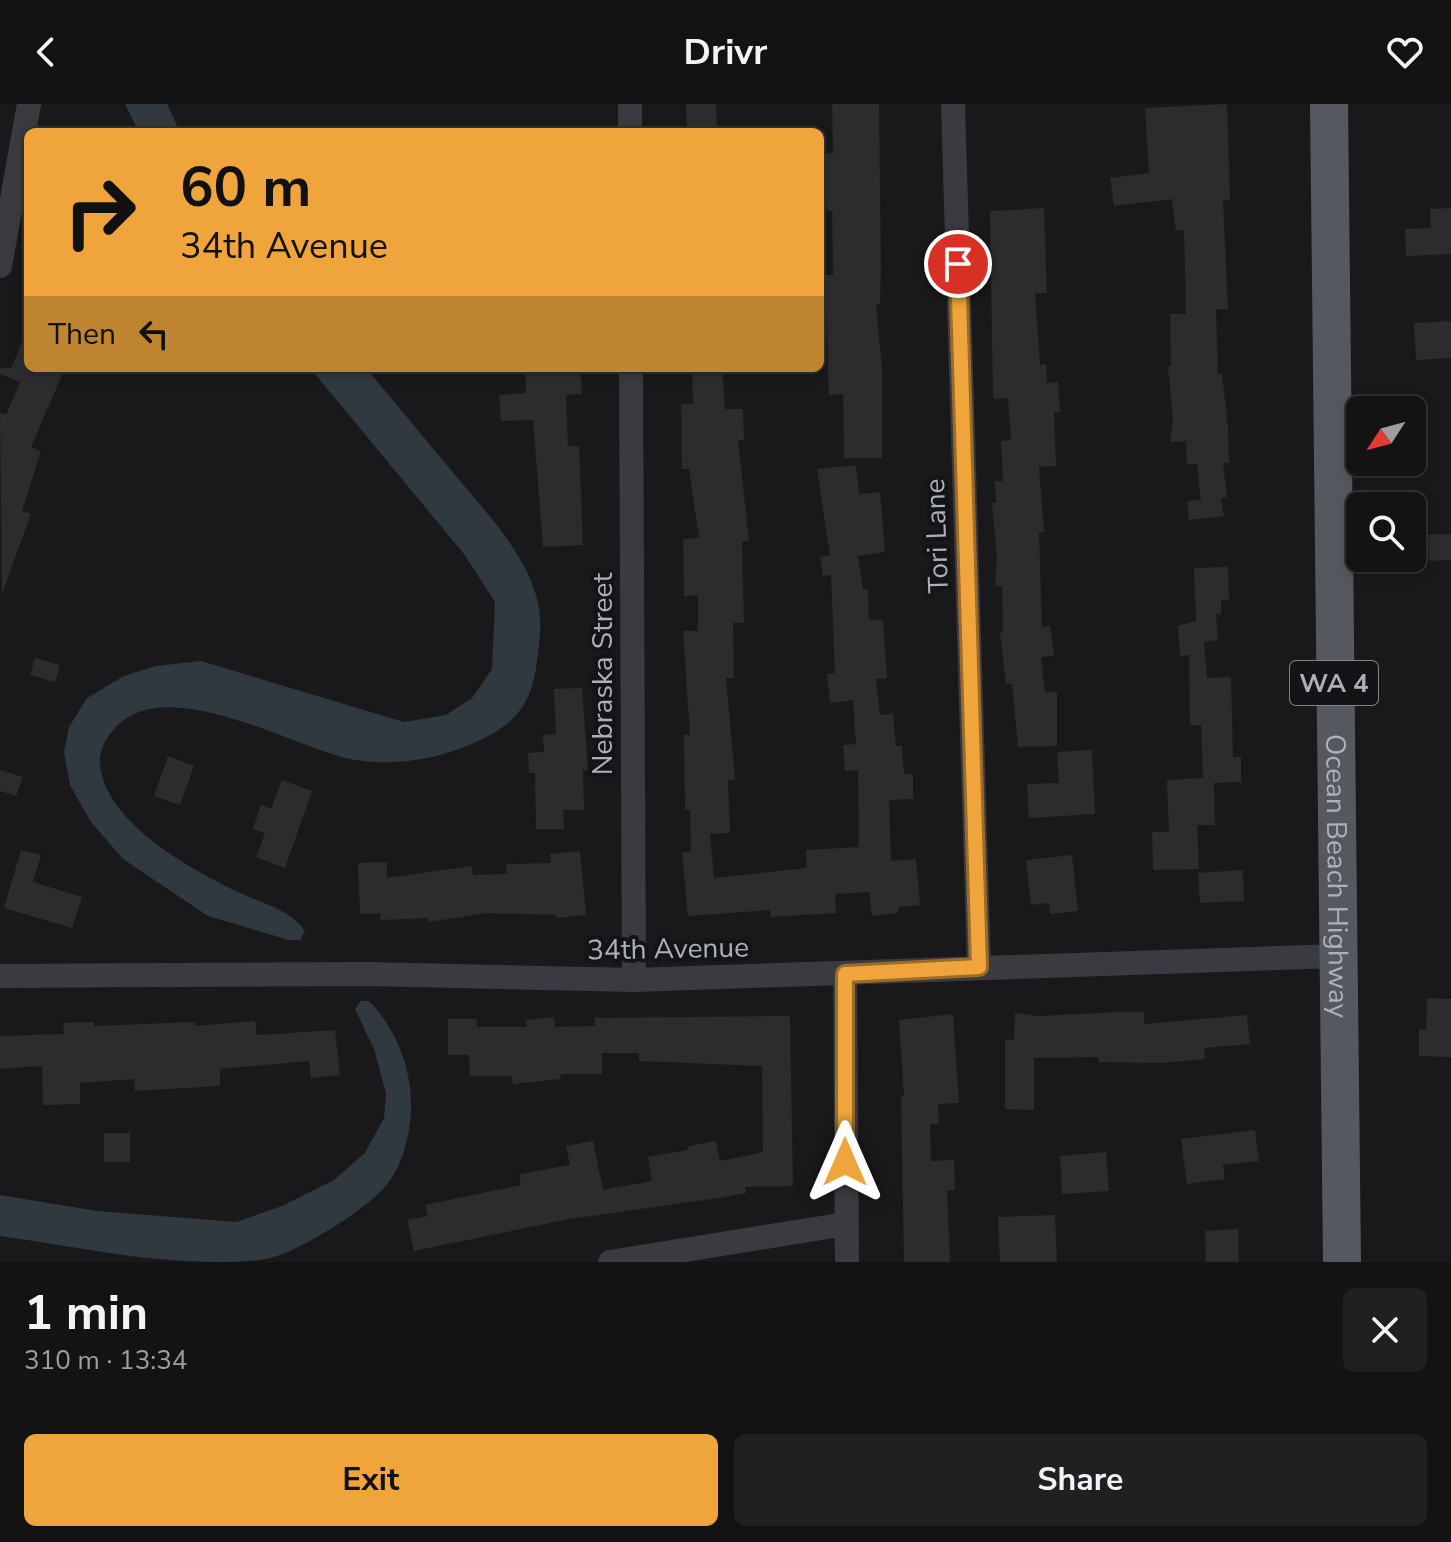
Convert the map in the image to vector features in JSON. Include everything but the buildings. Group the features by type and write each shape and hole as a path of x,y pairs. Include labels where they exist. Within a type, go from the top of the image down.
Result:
{"main road":[{"name":"Ocean Beach Highway","path":"1329,104 1336,956 1342,1262"}],"street":[{"path":"25,128 29,104"},
{"path":"630,104 630,128"},
{"name":"Tori Lane","path":"953,104 979,967"},
{"path":"0,266 24,132"},
{"name":"Nebraska Street","path":"631,372 634,980"},
{"name":"34th Avenue","path":"0,976 369,974 634,980 1336,956"},
{"path":"845,974 847,1262"},
{"path":"610,1262 846,1224"}],"shaded area":[{"path":"125,104 167,104 178,128 137,128"},
{"path":"313,372 369,372 512,546 530,578 540,612 537,661 529,695 511,720 492,734 440,755 402,762 346,758 229,717 196,710 165,707 138,712 112,731 102,749 100,765 106,786 117,806 134,825 153,842 197,871 291,917 305,931 300,940 289,940 208,916 123,859 91,822 70,785 64,752 69,727 87,698 124,676 156,666 201,661 404,722 446,715 472,698 492,669 495,602 464,554"},
{"path":"361,1001 369,1001 381,1015 399,1046 409,1081 411,1117 404,1150 394,1174 370,1202 346,1219 290,1251 244,1262 162,1259 0,1236 0,1195 97,1211 236,1222 282,1206 334,1180 365,1153 384,1118 386,1093 374,1049 355,1009"}],"route":[{"path":"845,1162 845,974 979,967 958,264"}]}
